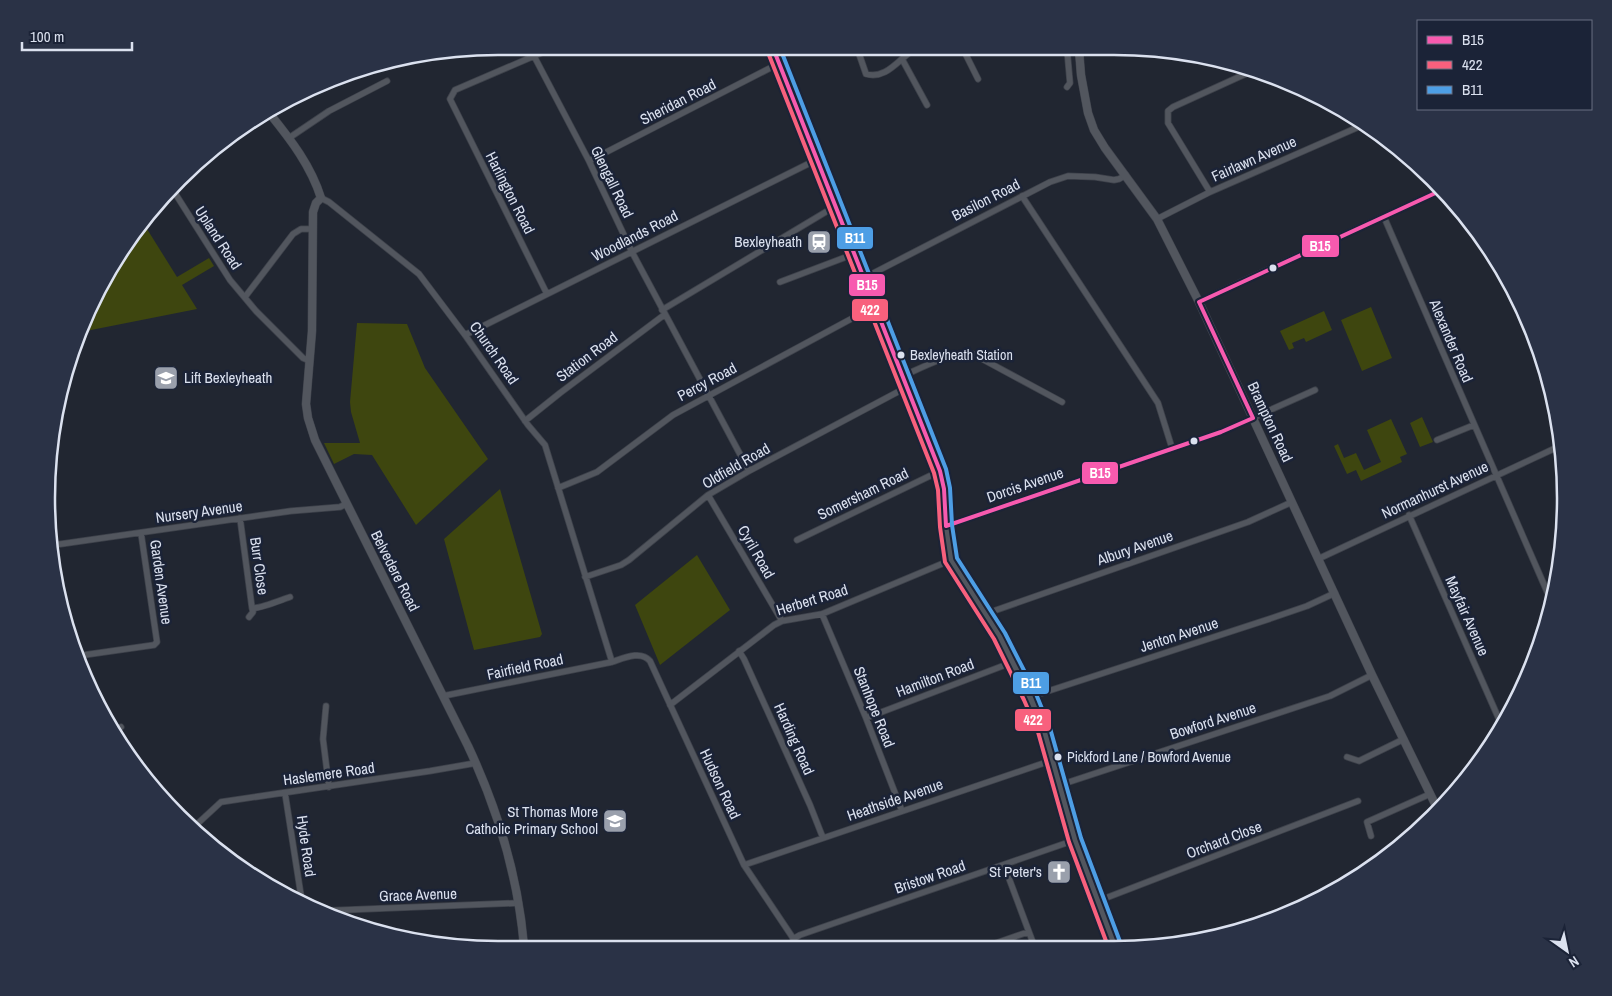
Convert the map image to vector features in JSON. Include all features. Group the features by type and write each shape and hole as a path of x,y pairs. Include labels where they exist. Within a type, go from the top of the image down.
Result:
{"street":[{"path":"775,55 940,470 944,489 946,526 951,560 999,636 1030,697 1044,730 1075,840 1113,941"},
{"path":"859,55 866,74 874,76 883,74 906,55"},
{"path":"966,55 978,79"},
{"path":"1067,87 1070,83 1068,55"},
{"name":"Brampton Road","path":"1079,55 1088,113 1098,136 1157,219 1199,302 1372,675 1435,803"},
{"name":"Harlington Road","path":"534,56 455,90 451,95 451,103 547,294"},
{"name":"Glengall Road","path":"534,56 589,162 632,252 749,472"},
{"path":"902,58 927,105"},
{"name":"Sheridan Road","path":"589,162 778,64"},
{"path":"1210,192 1168,123 1168,112 1174,107 1244,75"},
{"path":"289,138 329,111 387,80"},
{"path":"272,117 289,138 313,176 321,198"},
{"name":"Fairlawn Avenue","path":"1157,219 1210,192 1356,127"},
{"name":"Woodlands Road","path":"465,335 816,160"},
{"name":"Basilon Road","path":"864,278 1050,182 1068,176 1114,180 1126,175"},
{"path":"1199,302 1435,193"},
{"name":"Upland Road","path":"175,195 230,280 256,311 303,358 310,361"},
{"path":"1022,196 1158,403 1172,448"},
{"name":"Belvedere Road","path":"321,198 316,203 313,212 312,228 313,278 310,361 306,404 308,418 318,446 346,504 476,763 501,827 519,903 523,941"},
{"name":"Church Road","path":"321,198 329,202 419,274 545,445 612,662"},
{"name":"Station Road","path":"527,423 560,393 665,315 834,207"},
{"name":"Alexander Road","path":"1384,217 1547,591"},
{"name":"Upland Road","path":"245,297 292,234 301,229 312,228"},
{"path":"780,282 854,254"},
{"name":"Percy Road","path":"558,488 597,472 673,415 875,306"},
{"path":"903,376 960,353 973,354 1062,402"},
{"name":"Oldfield Road","path":"585,577 630,560 708,495 907,387"},
{"name":"Dorcis Avenue","path":"946,526 1221,432 1315,390"},
{"path":"1437,440 1474,425"},
{"name":"Normanhurst Avenue","path":"1318,558 1554,449"},
{"name":"Somersham Road","path":"797,540 940,470"},
{"name":"Cyril Road","path":"708,495 782,621"},
{"name":"Albury Avenue","path":"985,614 1248,522 1292,502"},
{"name":"Nursery Avenue","path":"58,544 240,518 340,508 346,504"},
{"name":"Mayfair Avenue","path":"1409,515 1498,718"},
{"name":"Burr Close","path":"240,518 252,608 258,609 271,602 290,597"},
{"name":"Garden Avenue","path":"84,655 154,645 157,642 141,533"},
{"name":"Herbert Road","path":"670,705 774,625 782,621 822,614 951,560"},
{"name":"Jenton Avenue","path":"1030,697 1272,618 1307,606 1335,593"},
{"path":"250,616 253,612 252,608"},
{"name":"Stanhope Road","path":"822,614 866,718 902,811"},
{"name":"Harding Road","path":"739,651 823,838"},
{"name":"Hudson Road","path":"612,662 638,655 646,656 650,661 744,865 793,939"},
{"name":"Fairfield Road","path":"443,696 612,662"},
{"name":"Hamilton Road","path":"866,718 1013,662"},
{"name":"Bowford Avenue","path":"1060,785 1330,696 1372,675"},
{"path":"326,706 324,739 329,787"},
{"path":"1347,757 1358,761 1404,739"},
{"name":"Heathside Avenue","path":"744,865 1053,760"},
{"name":"Haslemere Road","path":"197,823 221,802 329,787 476,763"},
{"name":"Hyde Road","path":"285,793 301,894"},
{"path":"1371,836 1367,822 1430,794"},
{"name":"Orchard Close","path":"1098,901 1358,802"},
{"name":"Bristow Road","path":"793,939 1075,840"},
{"path":"1004,865 1032,941"},
{"name":"Grace Avenue","path":"337,910 519,903"},
{"path":"1002,941 1028,932"}],"green space":[{"path":"147,228 177,277 209,258 214,266 182,285 197,309 88,331 114,276"},
{"path":"1371,307 1392,358 1362,371 1341,320"},
{"path":"1324,311 1332,330 1306,342 1304,338 1292,343 1294,348 1289,350 1280,331"},
{"path":"357,323 407,324 425,368 488,459 416,525 372,455 354,454 334,464 324,443 360,443 350,402"},
{"path":"1422,417 1433,442 1420,447 1410,423"},
{"path":"1391,419 1407,454 1400,457 1402,462 1361,481 1356,470 1347,474 1334,446 1338,444 1344,458 1356,453 1364,470 1381,462 1367,430"},
{"path":"500,489 542,634 540,637 474,650 444,539"},
{"path":"697,555 730,610 660,665 635,605"}],"transit line":[{"name":"422","path":"769,55 934,473 938,490 940,527 945,562 994,639 1038,732 1069,842 1106,941"},
{"name":"B15","path":"776,55 940,471 944,489 946,526"},
{"name":"B11","path":"783,55 946,469 950,488 952,525 957,558 1005,633 1036,694 1050,728 1081,838 1120,941"},
{"name":"B15","path":"1199,302 1435,193"},
{"name":"B15","path":"1199,302 1253,418"},
{"name":"B15","path":"946,526 1221,432 1253,418"}],"place":[{"name":"Bexleyheath","path":"819,242"},
{"name":"Bexleyheath Station","path":"901,355"},
{"name":"Lift Bexleyheath","path":"166,378"},
{"name":"Pickford Lane / Bowford Avenue","path":"1058,757"},
{"name":"St Thomas More Catholic Primary School","path":"615,821"},
{"name":"St Peter's","path":"1059,872"}]}
